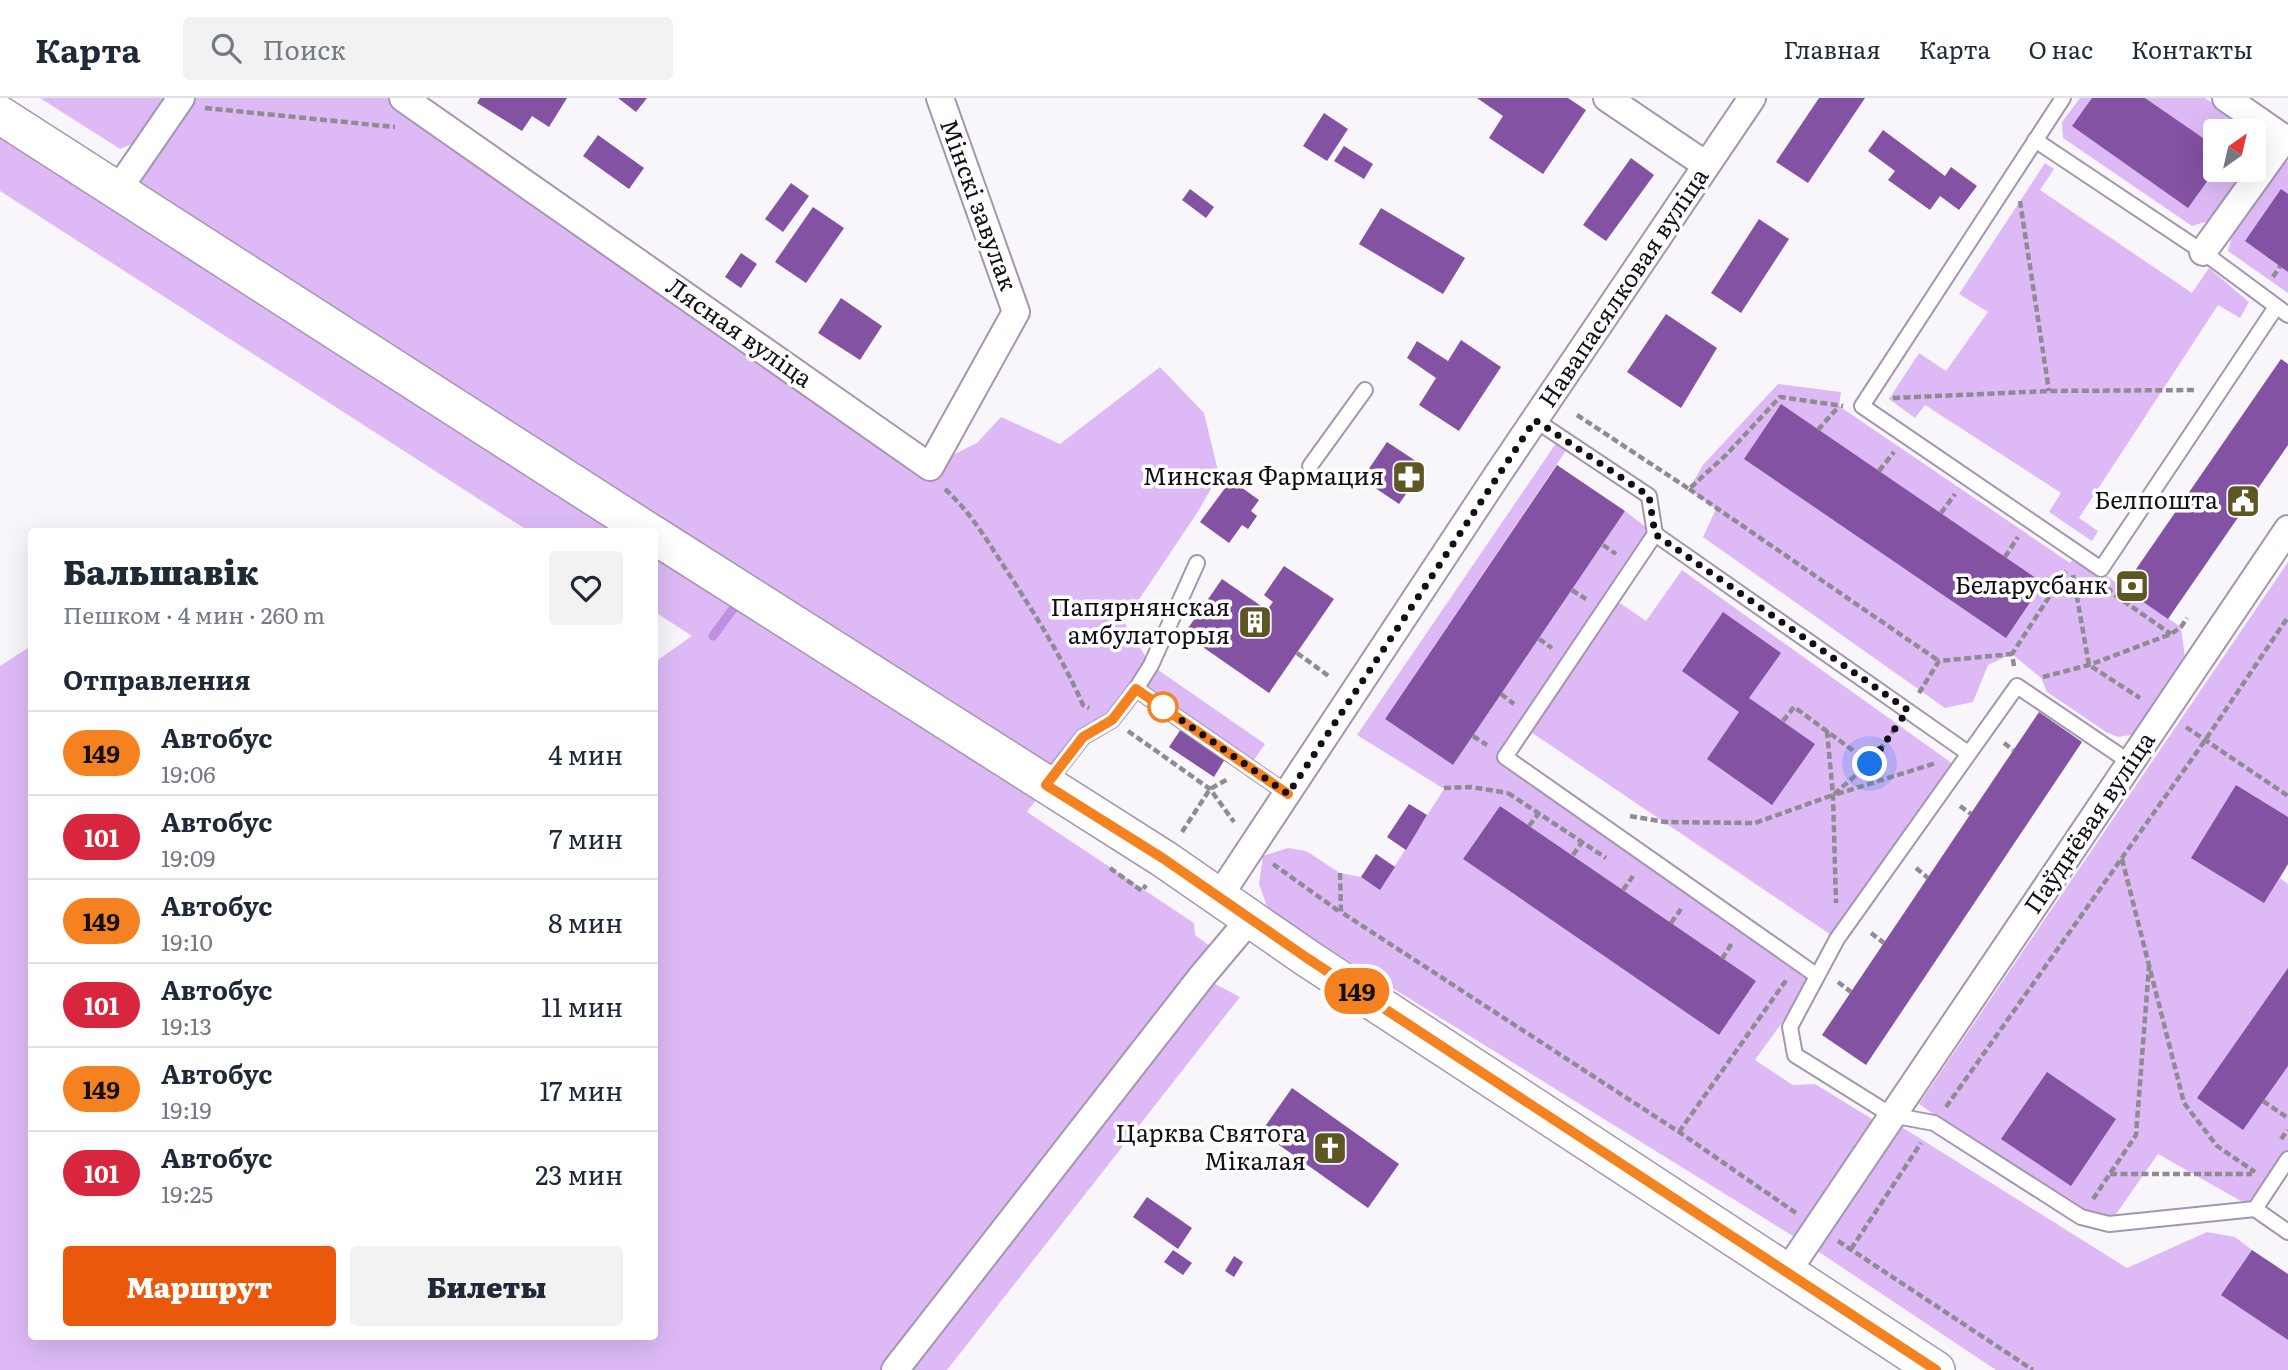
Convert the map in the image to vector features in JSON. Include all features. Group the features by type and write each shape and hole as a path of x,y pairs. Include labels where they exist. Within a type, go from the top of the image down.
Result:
{"main road":[{"path":"0,115 643,528"},
{"path":"658,538 1164,859 1218,898 1936,1370"}],"street":[{"name":"Лясная вуліца","path":"403,98 930,467"},
{"name":"Мінскі завулак","path":"930,467 1016,312 940,98"},
{"path":"1607,98 1706,165"},
{"name":"Навапасялковая вуліца","path":"1218,898 1752,98"},
{"path":"2203,252 2286,139 2226,98"},
{"path":"117,191 179,102"},
{"name":"Паўднёвая вуліца","path":"1787,1272 2288,529"},
{"path":"895,1370 1193,987 1250,919"}],"lane":[{"path":"2035,140 2203,252 2282,311 2101,569 1862,405 2008,180 2063,98"},
{"path":"1311,466 1365,390"},
{"path":"1535,420 1649,496 1655,534 1505,757 1816,975"},
{"path":"1655,534 1968,753"},
{"path":"1046,785 1083,737 1117,723 1151,664 1197,564"},
{"path":"2131,763 2017,686 1837,939 1790,1027 1795,1055 1891,1115 1934,1124 2081,1217 2109,1224 2255,1209 2288,1232"},
{"path":"1136,689 1288,794"},
{"path":"2255,1209 2288,1159"}],"path":[{"path":"179,102 402,128"},
{"path":"2008,180 2020,202 2049,391"},
{"path":"2271,281 2280,266"},
{"path":"1818,430 1839,406"},
{"path":"1879,471 1898,446"},
{"path":"930,467 933,478 965,508 1041,622 1064,662 1083,705 1117,723 1210,789 1253,849 1341,912 1679,1132 1816,1227 2033,1370"},
{"path":"1941,513 1959,488"},
{"path":"1689,489 1939,661 2012,654"},
{"path":"2005,557 2022,531"},
{"path":"1602,545 1622,558"},
{"path":"2164,714 2090,665 2071,564 2012,654 2017,686 2090,665 2171,634 2181,627 2187,618"},
{"path":"2116,579 2109,591 2171,634"},
{"path":"1572,590 1592,604"},
{"path":"1851,1249 1934,1124 2206,739 2287,619"},
{"path":"1539,639 1560,653"},
{"path":"1297,653 1354,693"},
{"path":"1833,795 1870,764 1939,661"},
{"path":"1501,694 1522,710"},
{"path":"1783,721 1794,707 1870,764"},
{"path":"1827,731 1833,795 1837,939"},
{"path":"2206,739 2288,796"},
{"path":"2004,743 2013,750"},
{"path":"1626,815 1665,822 1755,823 1833,795 1968,753"},
{"path":"1110,868 1142,891 1210,789 1227,780 1241,761"},
{"path":"1444,788 1471,787"},
{"path":"1960,806 1971,814"},
{"path":"1529,826 1539,813"},
{"path":"1573,855 1582,842"},
{"path":"2109,1174 2257,1174 2217,1146 2184,1104 2122,858"},
{"path":"1916,868 1928,878"},
{"path":"1340,873 1341,912"},
{"path":"1623,890 1633,876"},
{"path":"1671,923 1681,909"},
{"path":"1871,933 1884,943"},
{"path":"1722,959 1732,943"},
{"path":"2081,1217 2136,1135 2149,959"},
{"path":"1679,1132 1798,963"},
{"path":"1838,981 1852,992"},
{"path":"2263,1101 2288,1118"}],"shaded area":[{"path":"40,98 174,98 144,139 120,149"},
{"path":"181,98 403,98 930,466 977,443 1001,417 1060,444 1160,367 1204,413 1219,475 1197,513 1124,622 1151,665 1265,744 1249,767 1136,689 1112,720 1083,737 1027,812 1194,923 1195,935 1221,954 1202,977 1240,997 947,1370 0,1370 0,666 28,648 28,1340 658,1340 658,660 692,636 658,614 658,528 524,528 0,191 0,115 117,191"},
{"path":"2080,98 2205,98 2236,119 2203,119 2203,182 2239,182 2212,220 2192,226 2063,138 2062,122"},
{"path":"2288,161 2288,293 2228,251 2234,228 2277,166"},
{"path":"2045,163 2054,169 2040,190 2192,293 2209,268 2249,302 2240,318 2218,305 2079,518 2098,531 2092,541 2049,512 2061,493 1925,405 1915,418 1889,399 1919,353 1946,371 1988,312 1959,294"},
{"path":"1778,384 1841,392 1839,406 2070,563 2078,554 2181,627 2185,658 2145,722 2131,735 2118,737 2106,732 2047,692 2041,678 2012,654 1988,665 1973,702 1945,708 1703,537 1716,509 1689,489 1703,465"},
{"path":"1561,436 1571,443 1385,719 1453,765 1625,511 1655,534 1613,598 1646,621 1682,570 1953,764 1837,939 1525,728 1505,756 1816,975 1755,1060 1793,1085 1815,1084 1872,1119 1871,1128 1796,1238 1268,909 1259,884 1263,856 1288,848 1306,851 1340,873 1361,877 1380,889 1444,789 1357,735","holes":["1500,806 1756,981 1719,1035 1463,859"]},
{"path":"2288,562 2288,864 2280,878 2288,884 2288,1162 2255,1209 2158,1154 2109,1224 2081,1217 1919,1104"},
{"path":"1900,1126 2127,1268 2207,1232 2235,1237 2252,1250 2222,1295 2288,1340 2288,1370 1996,1370 1816,1250"}],"building":[{"path":"480,98 567,98 549,127 532,116 522,131 477,103"},
{"path":"618,98 647,98 636,112"},
{"path":"1477,98 1568,98 1586,110 1543,174 1489,138 1503,116"},
{"path":"1819,98 1865,98 1808,183 1776,162"},
{"path":"2092,98 2145,98 2203,138 2203,182 2207,182 2188,208 2072,126"},
{"path":"1324,113 1348,129 1327,161 1303,146"},
{"path":"1883,130 1945,176 1951,167 1977,186 1959,210 1940,196 1930,210 1888,180 1895,171 1868,151"},
{"path":"598,135 644,168 629,189 583,156"},
{"path":"1344,146 1373,164 1364,179 1334,161"},
{"path":"1631,158 1654,175 1606,241 1583,225"},
{"path":"791,183 809,196 783,232 765,219"},
{"path":"1190,189 1214,207 1206,218 1182,200"},
{"path":"2281,189 2288,194 2288,272 2245,241"},
{"path":"813,207 844,228 806,283 775,262"},
{"path":"1381,208 1465,258 1443,294 1359,244"},
{"path":"1759,219 1789,239 1741,313 1711,293"},
{"path":"741,253 757,264 741,288 725,277"},
{"path":"841,298 882,326 860,360 818,333"},
{"path":"1666,314 1717,348 1681,408 1627,372"},
{"path":"1461,340 1501,367 1459,431 1419,405 1436,378 1407,358 1417,341 1448,361"},
{"path":"2281,359 2288,364 2288,445 2168,619 2123,588"},
{"path":"1781,404 2043,583 2006,638 1744,459"},
{"path":"1387,442 1425,467 1399,504 1362,479"},
{"path":"1557,465 1625,511 1453,765 1385,719"},
{"path":"1231,480 1259,500 1251,511 1257,516 1248,529 1242,525 1229,543 1200,522"},
{"name":"Папярнянская амбулаторыя","path":"1284,566 1334,599 1269,693 1184,634 1222,579 1267,610 1273,602 1264,595"},
{"path":"1723,612 1781,653 1749,698 1815,744 1772,805 1707,759 1739,712 1682,671"},
{"path":"2039,712 2082,742 1866,1065 1822,1035"},
{"path":"1181,729 1225,759 1214,777 1169,747"},
{"path":"2236,785 2288,817 2288,864 2264,903 2191,858"},
{"path":"1409,804 1427,815 1406,850 1387,837"},
{"path":"1500,806 1756,981 1719,1035 1463,859"},
{"path":"1376,854 1395,867 1380,890 1361,877"},
{"path":"2288,968 2288,1066 2243,1130 2197,1098"},
{"path":"2047,1072 2116,1119 2071,1186 2001,1139"},
{"name":"Царква Святога Мікалая","path":"1292,1088 1399,1164 1368,1208 1261,1132"},
{"path":"1147,1197 1192,1228 1178,1249 1133,1217"},
{"path":"1173,1250 1192,1263 1183,1275 1164,1262"},
{"path":"2252,1250 2288,1274 2288,1340 2221,1295"},
{"path":"1234,1256 1243,1262 1234,1277 1225,1271"}],"waterway":[{"path":"713,636 741,598"}],"bus line":[{"name":"149","path":"1288,794 1136,689 1112,720 1083,737 1046,785 1164,859 1307,958 1936,1370"}],"place":[{"name":"Минская Фармация","path":"1409,477"},
{"name":"Белпошта","path":"2243,501"},
{"name":"Беларусбанк","path":"2132,586"},
{"name":"Папярнянская амбулаторыя","path":"1255,622"},
{"name":"Царква Святога Мікалая","path":"1330,1148"}],"route":[{"path":"1163,707 1157,703 1288,794 1535,420 1649,496 1655,534 1908,710 1870,764"}]}
